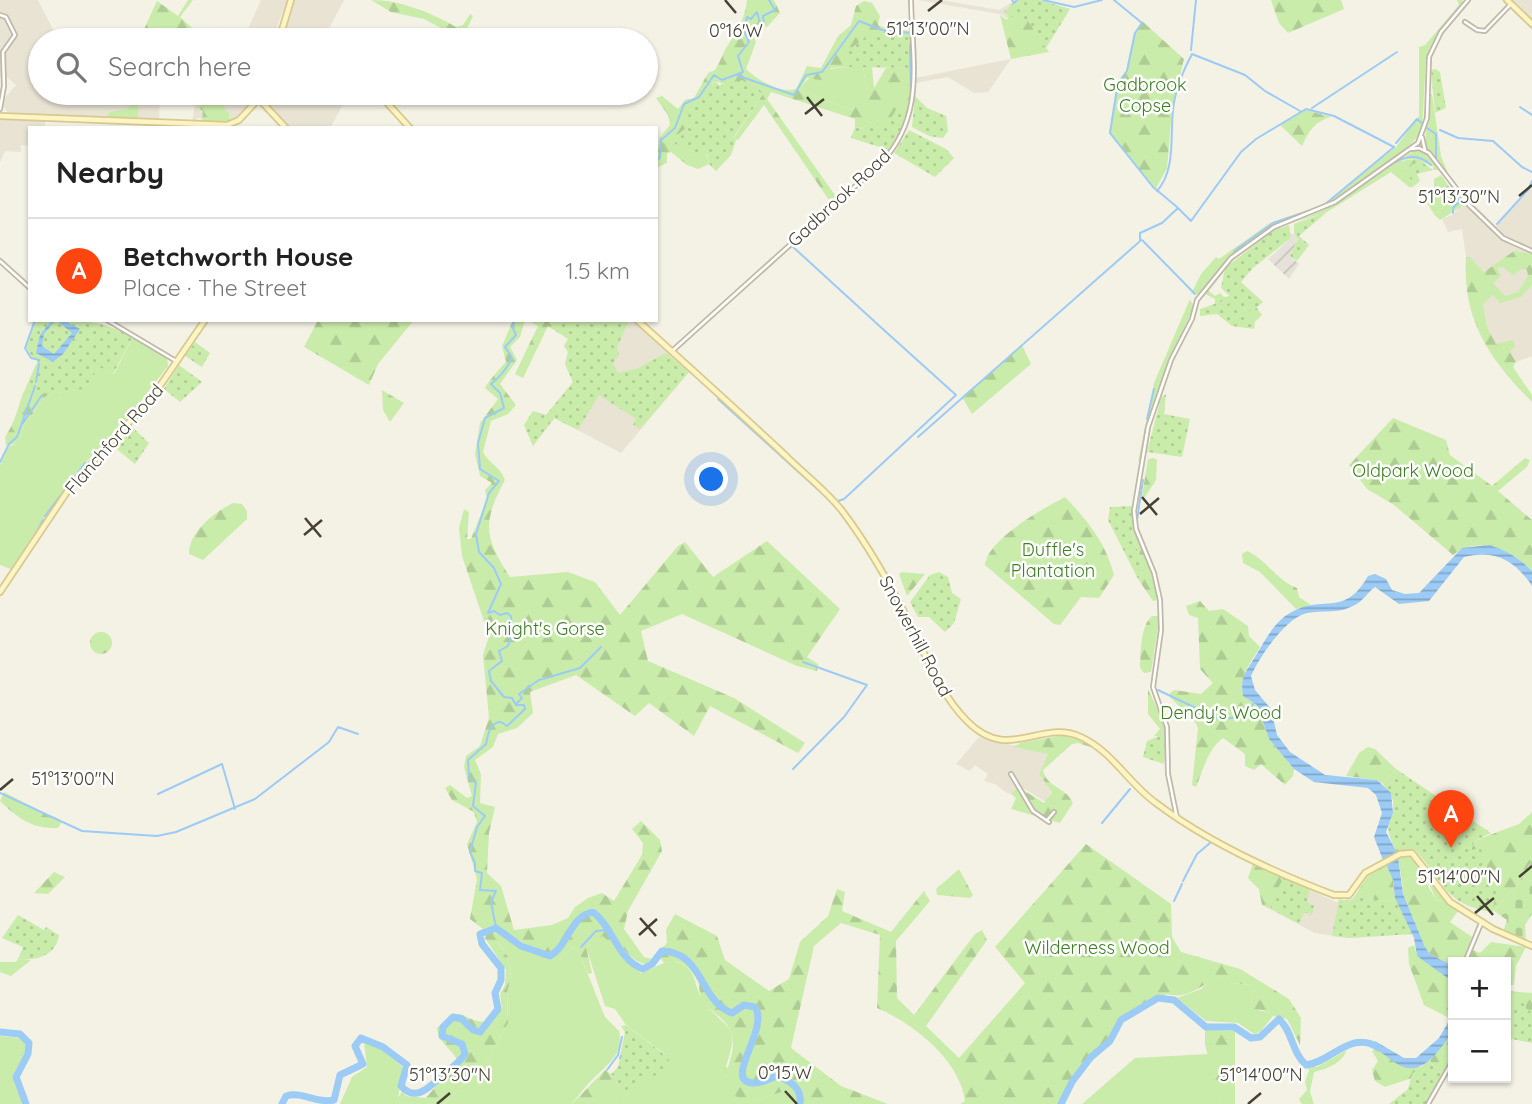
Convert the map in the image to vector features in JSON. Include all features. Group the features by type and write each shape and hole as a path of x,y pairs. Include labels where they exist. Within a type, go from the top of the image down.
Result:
{"street":[{"path":"283,28 291,0"},
{"name":"Gadbrook Road","path":"671,352 881,163 895,146 907,127 913,106 911,0"},
{"path":"1468,0 1441,32 1429,57 1427,118 1422,137 1425,149 1478,215 1503,238 1532,251"},
{"path":"1465,22 1476,30 1485,31 1509,2 1532,24"},
{"path":"0,15 6,17 15,35 2,52 0,109"},
{"path":"0,116 227,125 239,120 253,105"},
{"path":"265,105 284,126"},
{"path":"389,105 408,126"},
{"path":"1178,818 1172,803 1167,727 1153,687 1161,630 1160,600 1154,573 1136,529 1134,511 1149,427 1171,360 1192,319 1197,300 1231,258 1274,228 1335,202 1410,149 1422,137"},
{"path":"1410,149 1425,149"},
{"path":"0,261 28,286"},
{"path":"110,322 177,362"},
{"name":"Flanchford Road","path":"0,592 71,486 153,396 204,322"},
{"name":"Snowerhill Road","path":"639,322 843,511 901,606 937,680 966,721 986,736 1004,741 1061,733 1081,737 1109,756 1141,791 1178,818 1230,849 1334,895 1349,895 1365,873 1400,854 1416,855 1444,896 1482,921"},
{"path":"1011,774 1033,811 1049,821 1054,812"},
{"path":"1164,809 1172,803"},
{"path":"1467,957 1482,921 1507,937 1532,946"},
{"path":"1428,1104 1448,1069"}],"shaded area":[{"path":"0,0 38,0 52,28 28,28 28,105 160,105 159,121 8,113 3,106 4,99 16,85 8,78 0,77"},
{"path":"261,0 288,0 277,28 249,28"},
{"path":"293,0 344,0 329,28 285,28"},
{"path":"918,0 940,0 999,10 1016,0 1040,0 1070,9 1046,48 1036,35 1000,14"},
{"path":"1502,0 1532,0 1532,30"},
{"path":"1011,59 988,92 974,93 948,77 915,83 915,78"},
{"path":"195,105 250,105 243,113 229,121 219,123 198,118 192,122"},
{"path":"342,105 331,126 287,126 268,106"},
{"path":"0,119 45,120 45,126 28,126 28,146 21,145 21,152 5,151 0,162"},
{"path":"1532,183 1532,356 1516,362 1510,352 1496,345 1487,327 1483,304 1484,272 1470,257 1466,257 1462,229 1448,232 1442,219 1452,215 1468,199 1496,226 1528,192"},
{"path":"1290,233 1299,236 1290,256 1299,264 1289,279 1268,259 1291,238"},
{"path":"550,322 634,322 689,372 621,453 555,418 533,446 524,425 533,411 546,415 573,382 565,364 568,352 564,346 568,339 548,326"},
{"path":"979,737 1048,754 1039,774 1052,789 1046,802 1021,787 1011,794 1007,793 995,784 984,781 988,774 975,765 970,771 956,764"},
{"path":"1253,864 1336,902 1366,895 1391,901 1395,898 1412,934 1349,938 1315,933 1262,905 1259,889 1248,878"}],"green space":[{"path":"188,0 193,0 180,17 192,28 145,28 157,1 178,16"},
{"path":"371,0 415,8 456,27 463,25 470,14 473,16 467,28 441,28 424,19 391,12"},
{"path":"747,0 774,0 780,13 767,27 755,24 750,29 756,42 746,69 783,90 796,89 807,66 821,68 838,36 851,25 856,6 864,1 872,3 880,16 878,25 885,28 883,38 863,42 847,67 831,68 827,81 807,78 799,90 852,110 855,107 851,100 867,91 863,67 872,67 874,88 886,68 910,68 910,112 887,126 866,122 863,129 855,127 855,119 771,92 767,99 837,198 831,203 764,105 738,140 733,139 763,94 713,81 712,90 693,122 689,149 697,157 706,153 709,164 698,169 687,165 671,152 667,153 667,163 658,167 659,138 670,125 668,115 658,97 662,96 678,109 685,100 694,98 708,73 717,67 744,14"},
{"path":"1016,0 1040,0 1070,9 1046,48 1027,20 1009,16 1004,12"},
{"path":"1036,0 1042,2 1032,26 1049,52 1011,59 1000,15 1007,20 1009,15"},
{"path":"1271,0 1341,0 1344,9 1288,33 1279,23"},
{"path":"1457,0 1462,0 1463,4 1438,34 1426,58 1422,132 1405,150 1334,200 1320,207 1274,225 1252,239 1224,264 1199,294 1191,294 1201,274 1216,257 1219,259 1270,223 1323,205 1396,147 1419,116 1419,47 1425,45 1459,5"},
{"name":"Gadbrook Copse","path":"1142,21 1184,59 1172,110 1167,168 1155,190 1109,133 1117,83 1126,71 1134,33"},
{"path":"885,28 910,31 910,68 847,67 847,51 868,33 882,38"},
{"path":"863,67 867,91 852,110 799,90 812,77 827,70"},
{"path":"1431,70 1440,72 1446,108 1435,113"},
{"path":"714,80 719,85 742,80 763,94 733,138 736,140 731,155 716,171 709,164 707,154 697,157 689,149 675,144 675,137 693,122 688,116 691,106 707,96"},
{"path":"1428,94 1432,94 1441,156 1450,178 1467,201 1425,146"},
{"path":"915,96 927,108 946,116 948,131 943,138 929,136 912,127"},
{"path":"130,105 138,105 138,120 107,119 109,112 128,109"},
{"path":"199,105 223,105 226,112 229,111 229,121 206,123 202,120 203,111"},
{"path":"897,108 910,112 889,150 851,138 855,127 863,129 866,122 887,125"},
{"path":"1306,110 1331,117 1313,128 1302,146 1280,125"},
{"path":"909,130 946,149 954,158 935,177 894,153"},
{"path":"1415,150 1427,154 1438,170 1433,170 1433,166 1423,158 1401,160 1391,172 1327,212 1296,222 1326,209"},
{"path":"1423,158 1433,166 1422,162 1403,167 1415,185 1413,187 1409,187 1391,172 1400,161"},
{"path":"1422,162 1433,170 1417,174 1420,181 1415,185 1402,167"},
{"path":"1441,175 1450,188 1442,193 1447,204 1434,214 1422,195 1434,189 1434,179"},
{"path":"1450,188 1464,205 1440,220 1434,214 1447,204 1441,193"},
{"path":"1327,212 1299,236 1309,245 1297,261 1290,256 1298,239 1294,233 1294,224"},
{"path":"1289,225 1291,238 1253,268 1241,282 1263,302 1254,310 1246,311 1221,288 1225,268 1274,230"},
{"path":"1514,251 1532,254 1532,285 1521,297 1500,303 1493,295 1483,304 1487,327 1496,344 1513,340 1515,346 1510,352 1516,362 1513,367 1532,395 1532,402 1503,370 1474,319 1466,280 1466,257 1470,257 1484,272","holes":["1503,267 1513,275 1522,269 1527,270 1528,276 1518,292 1505,296 1493,283 1501,276 1497,268"]},
{"path":"1207,289 1215,296 1220,293 1224,297 1230,296 1246,311 1257,308 1262,315 1255,322 1226,306 1215,304 1215,299 1205,294"},
{"path":"1190,299 1194,307 1168,362 1146,431 1142,457 1138,462 1154,383"},
{"path":"1223,301 1227,304 1231,302 1240,315 1255,322 1254,329 1232,326 1217,314 1200,316 1200,309"},
{"path":"34,322 97,323 133,337 113,374 99,367 85,389 48,394 26,387 38,360 32,357 26,347"},
{"path":"317,322 412,322 378,364 369,385 304,347"},
{"name":"Knight's Gorse","path":"512,322 524,322 520,337 510,347 517,360 500,384 516,405 508,414 491,421 483,452 505,480 492,508 489,530 495,551 510,577 568,572 595,582 620,615 678,546 685,542 713,577 767,541 840,609 807,657 818,664 817,671 797,666 682,614 641,631 648,661 734,698 805,743 798,753 710,706 694,736 649,703 635,716 576,675 530,692 533,713 517,728 498,734 493,747 475,760 481,774 480,803 495,807 489,833 487,873 501,886 514,930 552,925 568,918 575,907 588,898 602,893 614,901 642,855 643,843 632,829 641,821 660,840 662,851 628,911 624,929 644,957 652,959 646,964 631,957 594,908 579,915 560,945 546,955 492,926 483,929 470,919 477,879 467,844 477,822 474,812 452,800 445,788 450,785 467,798 472,796 464,767 466,756 480,746 489,718 483,655 489,636 462,556 459,528 464,509 469,512 467,539 471,539 487,499 485,490 492,483 480,476 475,454 480,423 498,399 485,388 506,362 502,346"},
{"path":"531,322 557,322 569,339 548,326 523,378 515,374 538,326"},
{"path":"550,322 628,322 617,348 619,355 613,363 618,373 638,368 666,353 689,372 640,429 633,425 636,419 599,395 578,430 554,418 533,446 524,425 533,411 546,415 573,382 565,364 568,352 564,346 568,339 548,326"},
{"path":"133,337 167,358 168,366 130,415 71,478 11,569 0,565 0,465 9,446 17,444 25,424 48,394 85,389 99,367 114,374"},
{"path":"195,342 210,353 202,367 185,356"},
{"path":"1022,345 1031,364 972,414 962,397"},
{"path":"35,358 99,367 85,389 48,394 25,424 17,444 6,445 5,437 37,365 38,360"},
{"path":"179,365 202,382 180,402 164,389"},
{"path":"382,390 404,403 390,422 383,410"},
{"path":"1166,394 1164,414 1190,419 1182,457 1147,452 1161,398"},
{"name":"Oldpark Wood","path":"1393,418 1446,440 1450,455 1492,486 1525,458 1530,460 1527,467 1498,491 1532,520 1532,571 1515,557 1495,548 1474,546 1453,555 1394,505 1367,489 1349,465"},
{"path":"132,427 149,443 135,464 113,446"},
{"path":"1148,459 1157,460 1156,480 1145,497 1142,496"},
{"name":"Duffle's Plantation","path":"1065,497 1095,533 1114,575 1099,598 1081,597 1060,625 1054,624 985,565 988,555 1006,535 1030,517"},
{"path":"233,503 242,504 247,511 247,519 203,560 189,554 193,538 204,523"},
{"path":"1132,506 1135,531 1131,532 1144,570 1138,579 1108,520 1110,507"},
{"path":"1131,531 1135,531 1150,569 1158,600 1153,601 1138,579 1144,570"},
{"path":"1247,551 1297,588 1299,597 1311,605 1296,609 1260,572 1243,563 1242,554"},
{"path":"939,572 948,577 952,593 961,599 954,623 945,632 929,617 918,617 910,602 930,575"},
{"path":"899,574 925,574 907,596"},
{"name":"Dendy's Wood","path":"1200,601 1209,611 1223,609 1248,626 1249,636 1260,647 1244,676 1243,696 1257,705 1269,739 1294,769 1293,776 1285,785 1261,764 1254,770 1245,766 1245,754 1223,738 1210,754 1196,787 1192,785 1198,728 1168,695 1174,690 1201,694 1213,683 1200,669 1198,618 1189,615 1186,606"},
{"path":"1152,616 1159,616 1159,621 1151,672 1144,673 1140,668 1142,640 1145,626"},
{"path":"101,632 109,635 112,643 109,651 101,654 93,651 90,643 93,635"},
{"path":"1148,689 1162,718 1166,737 1154,736 1160,729 1148,714"},
{"path":"1069,734 1097,749 1078,743 1072,744 1043,770 1048,780 1066,793 1073,803 1060,823 1011,809 1016,798 1011,794 1018,787 1044,803 1052,792 1039,774 1048,754 1014,747 1020,743"},
{"path":"1161,735 1166,737 1164,764 1143,757 1147,741"},
{"path":"1368,747 1375,749 1396,769 1383,784 1377,780 1346,776 1359,753"},
{"path":"1396,769 1491,833 1474,841 1471,850 1480,848 1488,862 1483,874 1498,877 1493,912 1477,909 1455,898 1416,851 1412,849 1397,853 1388,829 1393,800 1383,784"},
{"path":"4,792 62,822 58,828 49,828 26,822 0,801"},
{"path":"1532,812 1532,860 1519,883 1494,911 1483,874 1485,867 1477,851 1471,851 1474,841 1519,824"},
{"name":"Wilderness Wood","path":"1086,844 1171,904 1172,937 1181,952 1240,969 1289,999 1301,1018 1300,1045 1287,1019 1273,1016 1268,1011 1254,1009 1251,1002 1255,990 1251,985 1234,983 1225,976 1183,995 1167,994 1121,1020 1110,1041 1091,1057 1072,1082 1061,1104 960,1104 965,1101 961,1086 954,1071 933,1045 905,1023 877,1008 880,935 841,923 814,946 791,1048 841,1086 888,1104 795,1104 787,1090 752,1102 732,1095 728,1086 727,1072 733,1045 727,1025 705,1004 698,982 689,968 675,961 664,963 657,953 667,943 666,930 675,914 717,936 725,960 769,991 789,979 800,942 828,916 837,889 845,892 842,911 891,932 924,891 930,901 896,941 897,998 914,1015 975,934 982,930 987,940 926,1026 959,1058 1025,983 995,947"},
{"path":"1408,855 1424,871 1444,900 1437,901 1430,886 1416,875 1402,882 1398,857"},
{"path":"1532,860 1532,914 1525,925 1526,943 1503,932 1507,920 1494,911 1519,883"},
{"path":"1253,864 1284,878 1272,899 1271,909 1262,905 1259,889 1248,878"},
{"path":"1386,864 1393,880 1395,898 1391,901 1375,900 1366,895 1352,900 1367,877"},
{"path":"959,869 973,895 970,898 937,895 936,889"},
{"path":"54,872 65,877 48,894 34,893"},
{"path":"1421,875 1437,901 1444,900 1458,911 1450,922 1472,937 1465,957 1448,957 1448,963 1430,954 1403,894 1402,882"},
{"path":"1284,878 1310,889 1307,902 1314,906 1312,915 1304,912 1299,924 1271,909 1272,899"},
{"path":"1366,895 1375,900 1391,901 1395,898 1412,934 1349,938 1332,936 1339,899 1349,901"},
{"path":"591,914 596,916 624,957 603,936 586,947 592,973 588,974 578,950 572,947 556,964 540,963 498,942 508,957 511,978 507,993 508,1023 487,1061 444,1104 401,1104 398,1099 402,1091 406,1096 426,1098 446,1074 459,1065 440,1038 437,1028 453,1015 461,1014 485,1022 495,1009 502,1010 500,994 505,985 506,970 485,938 487,932 496,931 510,941 547,958 561,950 578,923"},
{"path":"18,915 59,935 54,948 38,958 18,959 23,947 2,938"},
{"path":"603,935 641,973 671,960 687,967 703,1000 731,1033 732,1041 726,1066 752,1102 787,1090 795,1104 617,1104 615,1095 649,1078 665,1054 626,1025 615,1009 605,1006 586,947"},
{"path":"498,941 556,964 572,947 578,950 605,1017 619,1031 619,1046 614,1058 572,1104 444,1104 487,1061 508,1023 507,993 511,978 508,957"},
{"path":"1491,942 1526,947 1516,966 1514,985 1511,985 1511,957 1469,957 1471,949 1480,953"},
{"path":"1414,945 1417,956 1448,977 1448,1017 1424,1005 1409,964 1408,948"},
{"path":"18,959 31,960 11,976 0,972 0,962 16,962"},
{"path":"1225,976 1234,983 1251,985 1255,990 1251,1002 1260,1011 1268,1011 1273,1016 1260,1032 1254,1034 1238,1023 1206,1021 1177,998 1201,989 1211,979"},
{"path":"1511,991 1532,993 1532,1012 1526,1009 1524,1002 1511,1002"},
{"path":"1511,1002 1525,1002 1526,1009 1532,1012 1532,1043 1511,1039"},
{"path":"626,1025 669,1058 666,1070 620,1093 615,1077 611,1074 618,1067 625,1032 621,1026"},
{"path":"1205,1030 1235,1031 1235,1104 1221,1104 1205,1045"},
{"path":"0,1036 23,1038 26,1044 14,1078 24,1104 0,1104"},
{"path":"1448,1038 1448,1066 1444,1074 1431,1063 1431,1059"},
{"path":"364,1042 379,1047 403,1067 398,1099 401,1104 340,1104 352,1077 367,1067"},
{"path":"1376,1048 1403,1067 1420,1066 1419,1071 1412,1074 1412,1078 1385,1087 1375,1081 1372,1070 1378,1061 1372,1051"},
{"path":"1347,1050 1334,1065 1314,1072 1310,1092 1314,1104 1302,1104 1299,1099 1307,1090 1305,1082 1309,1070 1304,1066 1317,1067"},
{"path":"1209,1054 1221,1104 1082,1104 1135,1058"},
{"path":"1431,1059 1431,1063 1444,1074 1427,1104 1389,1104 1408,1089 1412,1074"},
{"path":"605,1070 615,1077 620,1093 616,1095 617,1104 572,1104"}],"water":[{"path":"50,322 54,322 44,334 42,346 54,354 72,333 58,322 67,322 80,329 63,354 53,362 36,353 40,335"},
{"path":"1489,545 1512,555 1532,571 1532,586 1518,569 1503,559 1485,554 1464,557 1429,601 1399,604 1375,587 1349,608 1299,616 1274,640 1251,676 1255,690 1271,709 1277,735 1290,752 1325,775 1377,780 1391,793 1393,813 1386,832 1397,853 1383,860 1374,837 1382,813 1376,795 1368,788 1314,782 1294,769 1269,739 1257,705 1243,696 1244,675 1272,629 1290,613 1308,606 1344,600 1360,588 1368,576 1375,574 1386,579 1392,590 1405,594 1419,593 1462,548"},
{"path":"1398,857 1403,894 1425,947 1430,954 1448,963 1448,978 1417,956 1414,938 1395,898 1393,880 1386,864"},
{"path":"1448,1023 1448,1038 1431,1059 1417,1067 1401,1066 1373,1048 1375,1041 1404,1058 1416,1058 1439,1038"}],"waterway":[{"path":"658,159 661,140 675,128 684,104 699,97 714,75 722,80 743,72 738,56 749,42 744,30 747,17 751,19 757,12 760,23 764,24 763,16 775,10 769,0"},
{"path":"1012,0 1014,3 1017,0"},
{"path":"1043,0 1074,7 1102,0"},
{"path":"1114,0 1142,23 1135,33 1127,71 1118,83 1110,133 1153,187 1177,207"},
{"path":"1191,50 1196,0"},
{"path":"736,75 794,95 806,75 822,72 859,21 882,30 911,33 911,38"},
{"path":"910,45 911,94"},
{"path":"1312,108 1397,52"},
{"path":"1192,54 1245,75 1265,91 1300,111"},
{"path":"1157,191 1170,163 1176,95 1192,54"},
{"path":"1520,107 1532,115"},
{"path":"1140,241 1140,233 1162,223 1178,208 1191,221 1241,152 1256,139 1306,109 1334,116 1394,147 1323,206"},
{"path":"1396,143 1417,119 1423,124"},
{"path":"1427,128 1436,134 1436,159"},
{"path":"1440,130 1458,138 1493,141 1522,167 1532,172"},
{"path":"1373,177 1408,157 1416,157 1431,165"},
{"path":"1497,224 1528,190 1532,181"},
{"path":"1448,187 1460,201 1453,208"},
{"path":"1234,251 1273,223 1314,209"},
{"path":"1142,240 1195,294"},
{"path":"918,437 1139,242"},
{"path":"792,246 874,321"},
{"path":"34,322 25,348 31,358 39,360"},
{"path":"496,928 491,902 496,891 480,890 482,873 475,871 470,852 477,827 485,816 473,806 476,783 469,778 468,760 486,744 494,724 501,722 507,726 525,709 524,705 516,705 512,698 504,697 491,681 489,671 502,661 499,651 508,646 511,637 507,633 512,629 511,616 507,613 500,615 494,611 488,613 501,584 494,568 479,552 476,534 489,493 499,481 480,469 478,443 485,418 504,408 500,393 491,384 512,358 505,347 516,335 512,326 515,322"},
{"path":"838,501 844,499 956,395 875,322"},
{"path":"36,382 39,364"},
{"path":"0,462 9,444 17,437 35,386"},
{"path":"1147,419 1154,389"},
{"path":"23,423 42,395"},
{"path":"718,399 834,504"},
{"path":"45,516 85,463"},
{"path":"1137,520 1143,480"},
{"path":"33,539 43,520"},
{"path":"12,569 22,556"},
{"path":"517,703 522,698 519,694 539,680 580,668 601,647"},
{"path":"793,769 844,717 867,685 803,662"},
{"path":"1158,690 1221,720 1245,715 1254,703"},
{"path":"0,793 82,831 157,836 176,832 255,799 329,742 338,727 358,734"},
{"path":"158,794 222,764 235,809"},
{"path":"1102,823 1130,789"},
{"path":"1183,881 1197,854 1210,843"},
{"path":"1174,901 1182,884"},
{"path":"282,1104 286,1096 292,1095 334,1100 340,1075 363,1064 355,1046 361,1038 383,1047 407,1065 401,1086 407,1091 418,1093 429,1087 465,1054 462,1044 442,1036 443,1027 453,1017 462,1019 473,1030 480,1032 498,1009 495,993 501,980 501,968 482,944 480,934 496,928 521,946 550,956 562,945 579,919 593,912 606,926 621,951 634,964 643,969 652,964 662,951 676,953 694,968 721,1007 732,1013 744,1005 755,1007 758,1016 757,1028 744,1064 742,1073 745,1080 757,1083 779,1076 798,1090 800,1104"},
{"path":"581,947 596,931 606,930"},
{"path":"1061,1104 1072,1082 1091,1057 1110,1041 1121,1020 1158,998 1174,1000 1206,1027 1234,1027 1251,1038 1260,1037 1279,1019 1284,1024 1297,1054 1306,1065 1350,1044 1369,1043 1379,1048"},
{"path":"0,1032 20,1034 29,1043 28,1054 16,1077 26,1104"},
{"path":"607,1070 618,1055 622,1037"}],"place":[{"name":"Betchworth House","path":"1451,848"}]}
